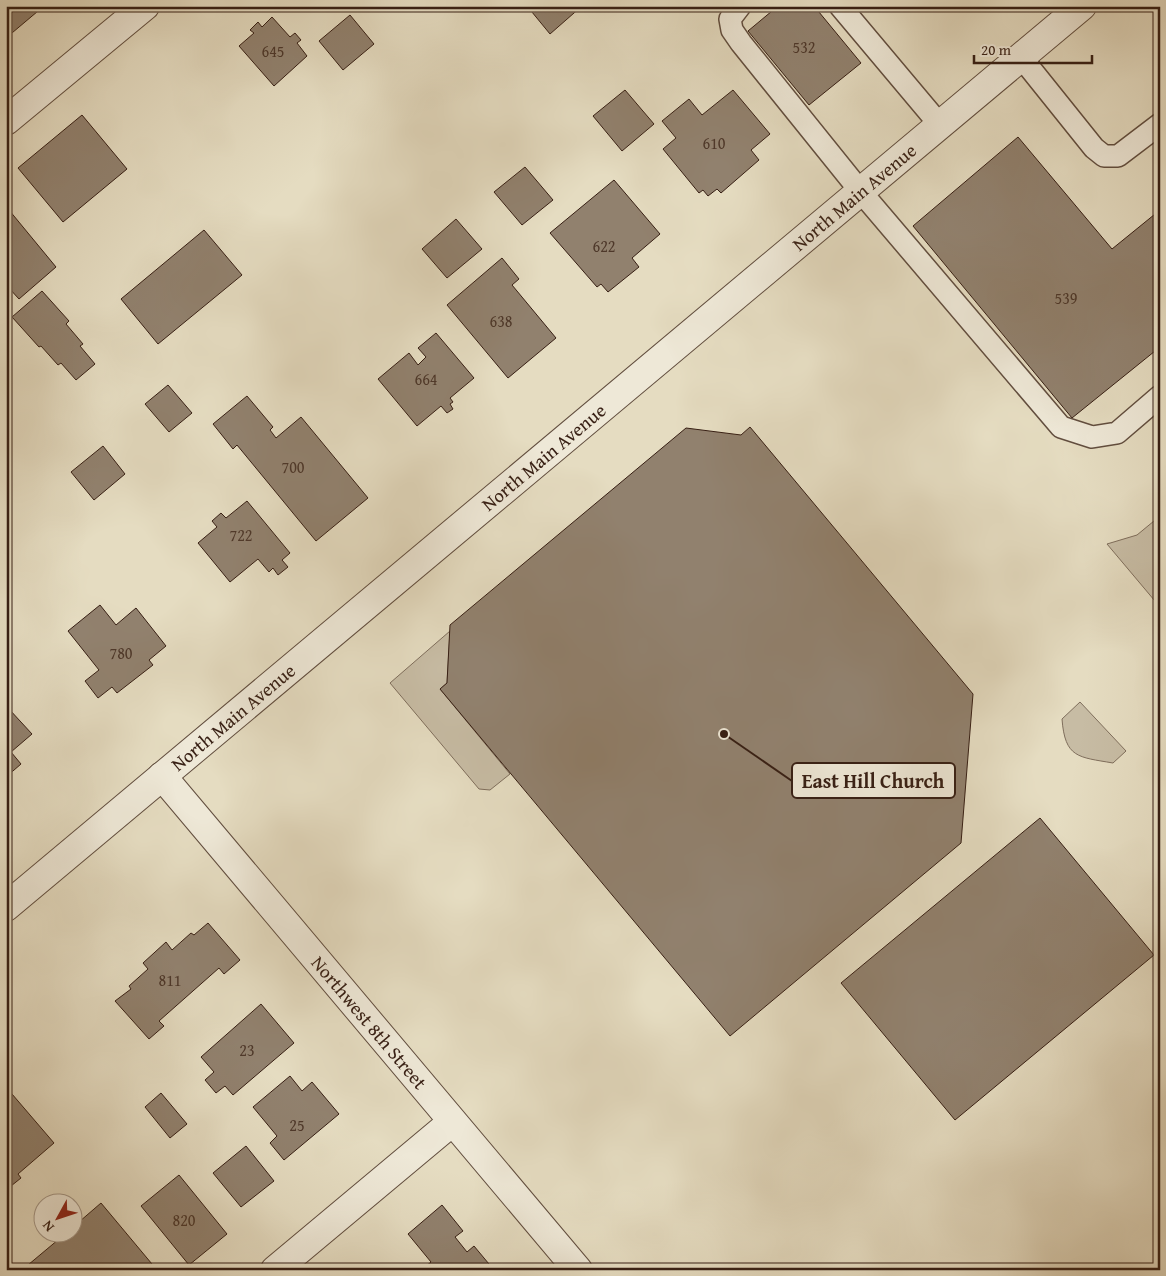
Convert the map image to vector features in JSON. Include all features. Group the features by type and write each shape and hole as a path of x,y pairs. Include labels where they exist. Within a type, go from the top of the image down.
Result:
{"street":[{"path":"6,121 145,6"},
{"name":"North Main Avenue","path":"6,907 1082,6"},
{"name":"Northwest 8th Street","path":"162,776 578,1270"},
{"path":"275,1270 452,1122"}],"lane":[{"path":"740,6 730,18 732,30 741,43 861,192 1061,427 1092,437 1117,434 1160,396"},
{"path":"840,6 940,125"},
{"path":"1021,57 1094,148 1104,156 1118,156 1160,124"}],"shaded area":[{"path":"1160,516 1160,607 1107,544 1137,535"},
{"path":"450,631 447,683 440,689 510,774 490,790 479,789 390,683"},
{"path":"1080,702 1126,751 1113,763 1082,757 1070,748 1066,741 1062,719"}],"building":[{"path":"6,6 44,6 6,38"},
{"path":"527,6 582,6 550,34"},
{"path":"778,6 814,6 861,63 809,105 748,31"},
{"path":"350,15 374,44 343,70 319,41"},
{"path":"272,17 290,37 295,33 301,40 297,43 307,56 274,86 239,46 254,33 250,30 258,22 262,27"},
{"path":"625,90 654,124 622,151 593,116"},
{"path":"733,90 770,134 751,150 759,160 721,193 717,189 708,196 703,190 699,193 663,149 676,138 662,121 689,99 702,115"},
{"path":"82,115 127,169 63,222 18,168"},
{"path":"1018,137 1112,249 1160,210 1160,347 1072,418 913,226"},
{"path":"525,167 553,200 522,225 494,192"},
{"path":"614,180 660,234 632,258 639,267 608,292 601,284 597,287 550,233"},
{"path":"9,210 56,267 19,299 8,287 6,288 6,213"},
{"path":"456,219 482,249 447,278 422,249"},
{"path":"204,230 242,275 158,344 121,299"},
{"path":"502,258 519,279 512,285 556,338 508,378 447,305"},
{"path":"42,291 69,321 66,324 83,344 80,346 95,364 76,380 61,363 58,365 41,346 39,347 12,317"},
{"path":"436,333 474,378 450,398 453,402 450,404 453,409 447,413 441,406 417,426 378,379 409,353 418,365 426,357 418,348"},
{"path":"168,385 192,413 169,432 145,404"},
{"path":"247,396 273,427 270,430 276,438 301,417 368,498 316,541 237,445 233,449 213,424"},
{"path":"750,427 973,694 961,843 730,1036 440,689 447,683 450,625 686,428 741,435"},
{"path":"103,446 125,474 94,500 71,472"},
{"path":"247,501 290,553 282,560 288,567 278,575 273,568 269,572 258,559 230,582 198,543 217,527 212,521 221,513 226,518"},
{"path":"100,605 116,625 136,608 166,646 149,660 153,665 117,693 112,687 98,698 85,681 99,670 68,631"},
{"path":"9,709 32,734 11,752 21,764 6,777 6,711"},
{"path":"1040,818 1154,955 955,1120 841,983"},
{"path":"208,923 240,960 224,974 219,968 159,1021 164,1026 149,1039 115,1001 131,989 129,986 148,969 143,963 166,942 172,950 191,933 194,935"},
{"path":"261,1004 294,1043 233,1095 225,1086 216,1093 205,1080 214,1072 201,1057"},
{"path":"290,1076 302,1091 312,1082 339,1114 284,1160 270,1143 277,1136 253,1107"},
{"path":"6,1087 54,1143 18,1174 21,1178 6,1190"},
{"path":"161,1093 187,1124 170,1138 145,1107"},
{"path":"246,1146 274,1181 241,1207 213,1173"},
{"path":"179,1175 227,1234 189,1265 141,1206"},
{"path":"101,1203 157,1270 22,1270 53,1244 82,1244 82,1219"},
{"path":"442,1205 463,1231 455,1237 467,1252 474,1246 494,1270 428,1270 425,1267 431,1262 408,1234"}],"place":[{"name":"East Hill Church","path":"724,734"}]}
